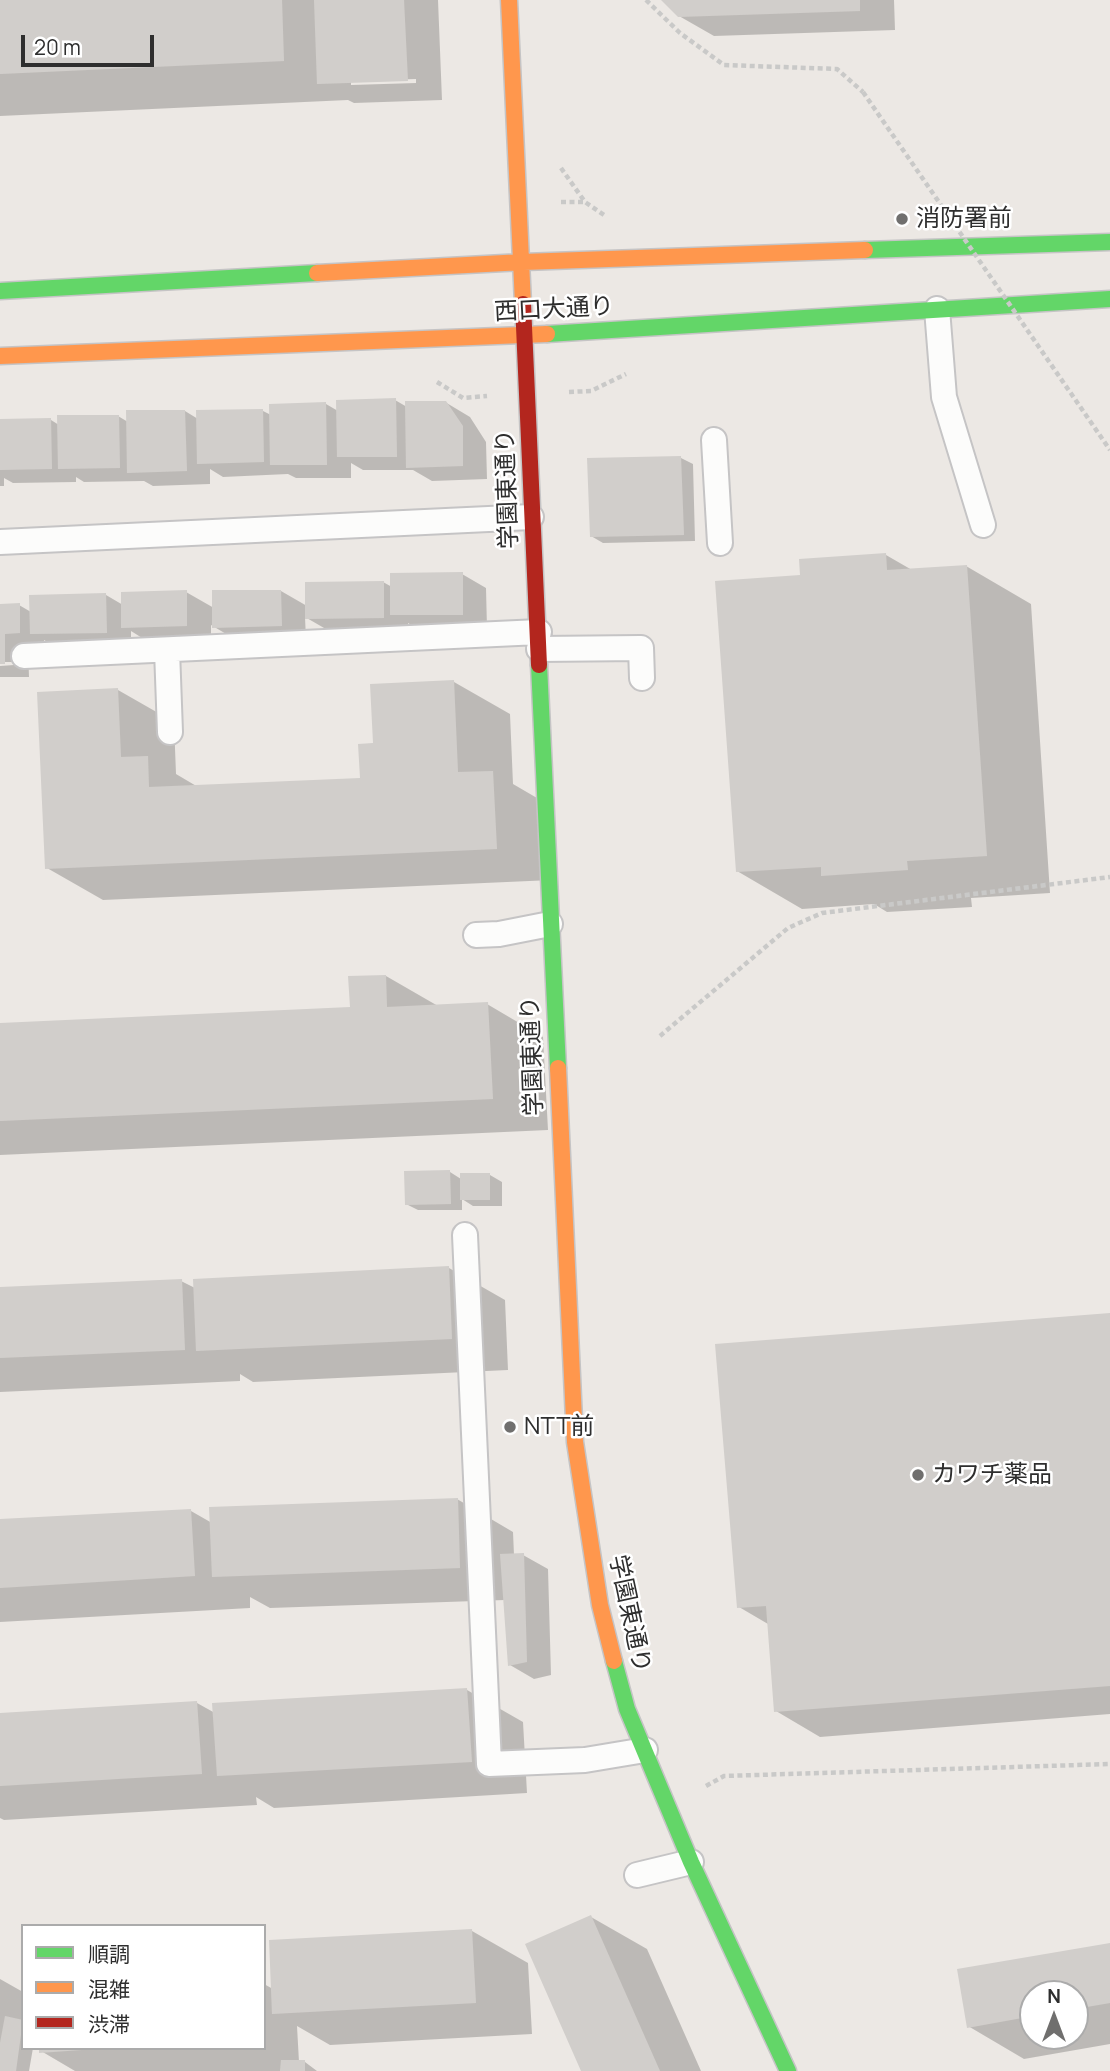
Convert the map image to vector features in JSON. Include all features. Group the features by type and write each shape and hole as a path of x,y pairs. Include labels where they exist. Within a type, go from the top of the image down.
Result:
{"street":[{"name":"学園東通り","path":"509,0 575,1442 600,1605 627,1709 691,1862 788,2071"},
{"name":"西口大通り","path":"0,291 523,262 1110,243"},
{"name":"西口大通り","path":"0,356 526,335 1110,299"}],"lane":[{"path":"937,309 944,397 983,525"},
{"path":"713,440 720,543"},
{"path":"0,542 531,517"},
{"path":"24,656 539,641 641,648 642,678"},
{"path":"167,650 170,732"},
{"path":"476,935 499,934 550,924"},
{"path":"465,1235 489,1765 585,1760 645,1750"},
{"path":"638,1875 691,1862"}],"path":[{"path":"646,0 680,33 724,65 837,69 863,92 1110,450"},
{"path":"660,1035 788,928 822,913 1110,877"},
{"path":"667,1806 724,1776 1110,1764"}],"building":[{"path":"0,0 282,0 284,61 0,74"},
{"path":"314,0 404,0 408,81 317,84"},
{"path":"661,0 860,0 860,11 678,17"},
{"path":"396,398 397,457 337,457 336,400"},
{"path":"405,401 446,401 463,426 463,466 406,468"},
{"path":"326,402 327,465 270,465 269,404"},
{"path":"263,409 264,462 197,464 196,410"},
{"path":"126,410 185,410 187,471 127,473"},
{"path":"57,415 119,415 120,468 58,469"},
{"path":"51,418 52,469 0,470 0,419"},
{"path":"681,456 684,535 590,537 587,458"},
{"path":"886,553 887,570 967,565 987,856 907,861 908,870 821,876 821,867 736,872 715,581 800,575 799,559"},
{"path":"463,572 463,615 390,615 390,573"},
{"path":"384,581 384,618 305,619 305,582"},
{"path":"187,590 187,626 121,628 121,592"},
{"path":"212,590 281,590 282,626 212,628"},
{"path":"106,593 107,633 30,634 29,595"},
{"path":"20,603 20,633 5,634 5,664 0,664 0,604"},
{"path":"454,680 458,772 493,771 497,849 45,869 37,692 118,688 121,757 148,756 149,787 360,778 358,744 373,743 370,684"},
{"path":"386,975 387,1007 488,1002 493,1099 0,1121 0,1023 350,1007 348,976"},
{"path":"450,1170 451,1204 405,1205 404,1171"},
{"path":"460,1173 490,1173 490,1200 460,1200"},
{"path":"449,1266 452,1339 196,1351 193,1279"},
{"path":"182,1279 185,1350 0,1358 0,1287"},
{"name":"カワチ薬品","path":"1110,1313 1110,1686 774,1712 766,1606 737,1608 715,1344"},
{"path":"458,1498 460,1568 212,1577 209,1507"},
{"path":"191,1509 195,1576 0,1588 0,1519"},
{"path":"524,1553 527,1662 508,1666 500,1554"},
{"path":"467,1688 472,1762 217,1776 212,1703"},
{"path":"197,1701 202,1774 0,1786 0,1713"},
{"path":"591,1915 660,2071 581,2071 525,1944"},
{"path":"472,1929 476,2003 272,2014 269,1940"},
{"path":"1110,1943 1110,2003 1089,2007 1089,1980 1019,1980 1019,2019 967,2028 957,1969"},
{"path":"5,2016 21,2020 16,2071 0,2071 0,2043"},
{"path":"39,2050 81,2050 39,2053"},
{"path":"281,2060 305,2060 305,2071 280,2071"}],"traffic: fast":[{"path":"865,250 1110,242"},
{"path":"0,291 317,273"},
{"path":"547,334 1110,299"},
{"path":"539,665 558,1068"},
{"path":"614,1661 627,1709 691,1862 788,2071"}],"traffic: slow":[{"path":"509,0 523,304"},
{"path":"317,273 523,262 865,250"},
{"path":"0,356 547,334"},
{"path":"558,1068 575,1442 600,1605 614,1661"}],"traffic: jam":[{"path":"523,304 539,665"}],"place":[{"name":"消防署前","path":"902,219"},
{"name":"NTT前","path":"510,1427"},
{"name":"カワチ薬品","path":"918,1475"}]}
